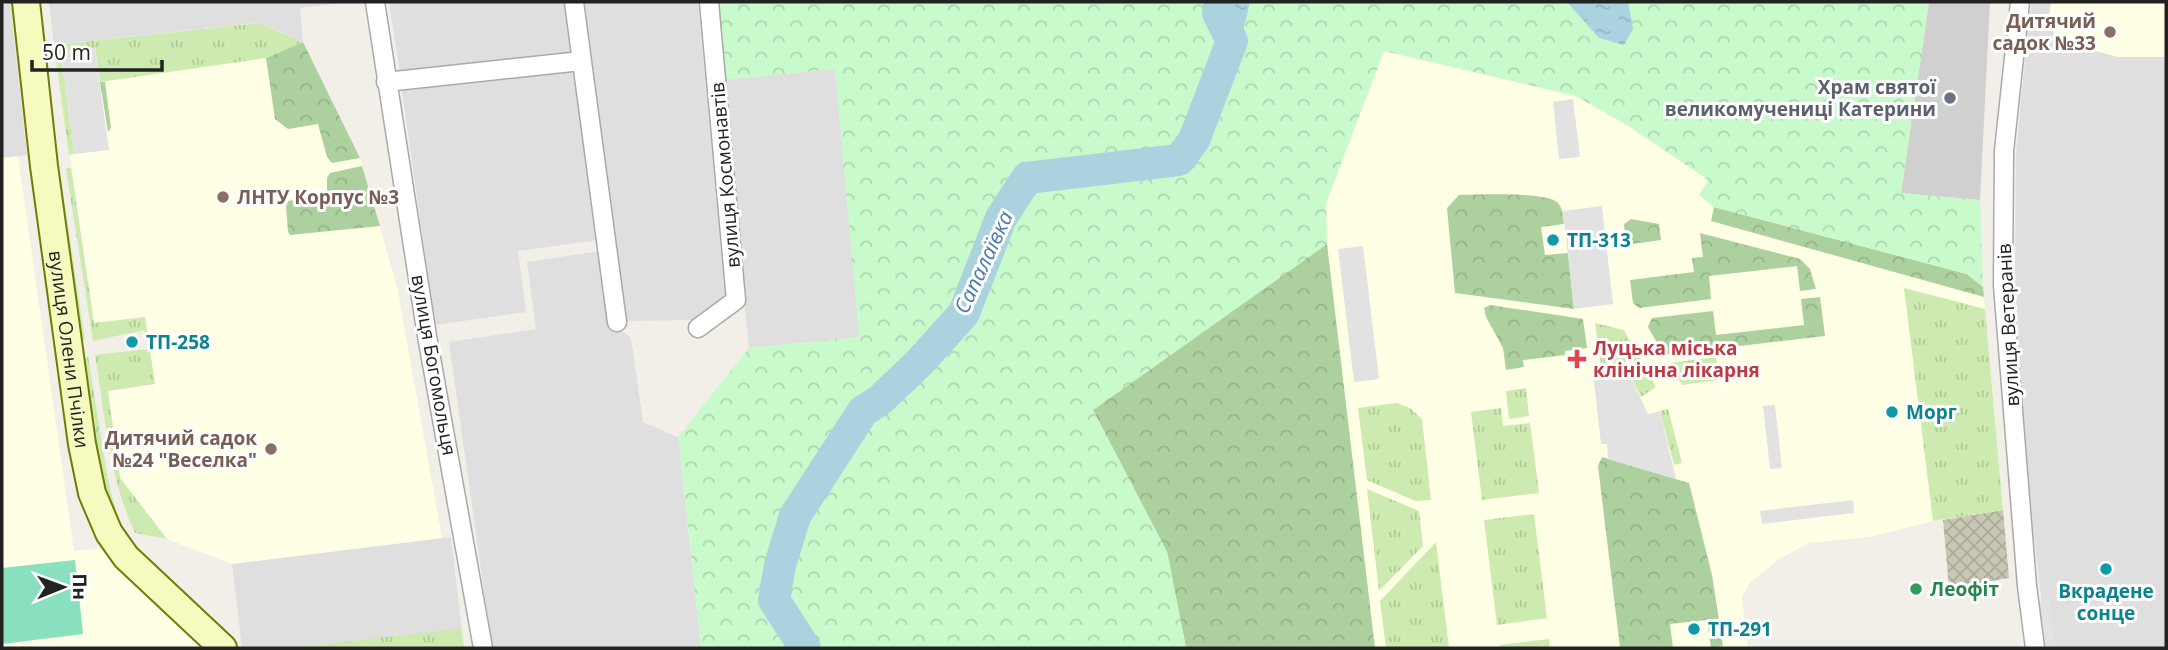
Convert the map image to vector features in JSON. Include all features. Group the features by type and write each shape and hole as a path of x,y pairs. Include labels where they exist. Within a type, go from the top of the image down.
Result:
{"street":[{"name":"вулиця Олени Пчілки","path":"26,2 46,179 82,444 92,493 109,533 126,556 223,648"},
{"name":"вулиця Богомольця","path":"376,2 386,82 427,336 483,648"},
{"path":"574,2 617,322"},
{"name":"вулиця Космонавтів","path":"698,328 736,300 709,2"},
{"name":"вулиця Ветеранів","path":"2020,2 2004,151 2003,285 2027,586 2035,648"},
{"path":"386,82 581,61"}],"shaded area":[{"path":"2,2 10,2 27,155 2,158"},
{"path":"49,2 348,2 300,8 303,42 259,23 54,45"},
{"path":"389,2 567,2 573,54 400,74"},
{"path":"583,2 698,2 725,295 692,320 626,321"},
{"name":"Храм святої великомучениці Катерини","path":"1929,2 1990,2 1980,200 1901,193"},
{"path":"2032,2 2166,2 2166,648 2047,648 2027,476 2015,284 2016,152"},
{"name":"Дитячий садок №33","path":"2051,2 2166,2 2166,57 2118,57 2060,42 2048,23"},
{"path":"259,23 303,42 360,158 397,287 442,538 232,564 167,539 120,478 108,390 155,384 145,318 94,323 54,45"},
{"path":"95,48 109,150 74,154 61,52"},
{"name":"Луцька міська клінічна лікарня","path":"1384,51 1576,96 1627,125 1709,180 1967,274 1983,287 2003,510 1933,521 1869,537 1809,543 1779,559 1750,583 1742,597 1748,648 1186,648 1167,552 1093,410 1326,244 1326,203"},
{"path":"575,67 599,240 518,251 526,312 435,325 402,91"},
{"path":"835,69 860,337 749,348 721,80"},
{"path":"1573,99 1580,157 1559,159 1553,102"},
{"path":"18,156 74,551 109,548 210,648 2,648 2,158"},
{"path":"1602,206 1613,304 1574,309 1563,211"},
{"path":"1363,246 1379,379 1354,382 1338,249"},
{"path":"601,251 611,323 631,338 643,422 678,437 701,648 492,648 449,342 536,329 527,262"},
{"path":"1627,369 1648,414 1660,411 1676,479 1608,459 1607,444 1601,444 1593,373"},
{"path":"1775,405 1782,468 1770,469 1763,406"},
{"path":"1853,500 1854,513 1762,524 1760,511"},
{"path":"2003,510 2009,578 1949,588 1943,520"},
{"path":"451,537 464,648 242,648 232,564"},
{"path":"2050,600 2055,648 2043,648 2037,602"}],"green space":[{"path":"713,2 1929,2 1901,193 1980,200 1983,287 1967,274 1714,207 1699,195 1708,180 1627,125 1576,96 1384,51 1326,203 1327,244 1093,410 1167,552 1186,648 701,648 678,437 749,348 859,337 835,69 721,80"},
{"path":"259,23 303,42 266,58 100,82 95,48 61,52 74,154 69,155 54,45"},
{"path":"303,42 360,158 332,163 327,157 318,124 288,129 275,119 266,58"},
{"path":"100,82 105,82 111,128 108,132"},
{"path":"362,166 380,226 290,235 286,207 288,201 327,195 327,178 330,173"},
{"path":"71,168 94,323 145,317 155,384 108,391 120,478 167,539 135,533 119,490 109,446 95,355 148,349 144,330 93,341 66,169"},
{"path":"60,172 85,340 77,335 54,182"},
{"path":"1459,195 1527,195 1551,199 1558,203 1564,224 1541,227 1545,255 1568,253 1574,309 1455,293 1447,208"},
{"path":"1714,207 1967,274 1983,287 1984,297 1711,221"},
{"path":"1631,219 1659,224 1661,240 1626,245 1624,224"},
{"path":"1700,233 1800,259 1810,269 1816,289 1800,291 1797,266 1709,276 1711,299 1639,308 1633,303 1630,280 1694,272 1692,258 1703,257"},
{"path":"1327,244 1375,648 1186,648 1167,552 1093,410"},
{"path":"1904,288 1985,309 2003,510 1933,521"},
{"path":"1820,297 1825,336 1664,355 1648,327 1652,318 1713,311 1716,335 1804,325 1801,299"},
{"path":"1490,305 1583,319 1587,348 1565,351 1565,355 1523,360 1524,367 1506,370 1503,348 1486,317 1484,308"},
{"path":"1595,323 1624,330 1641,361 1601,364"},
{"path":"88,356 108,480 118,519 112,520 97,481 80,367"},
{"path":"1716,357 1719,380 1682,385 1669,363"},
{"path":"1645,367 1656,387 1641,397 1627,369"},
{"path":"1526,388 1529,416 1509,419 1506,391"},
{"path":"1397,403 1410,408 1422,419 1431,500 1415,501 1367,480 1358,408"},
{"path":"1501,408 1503,426 1530,423 1539,493 1482,500 1471,412"},
{"path":"1668,409 1682,463 1674,465 1660,411"},
{"path":"1602,457 1689,483 1712,575 1723,646 1711,648 1707,620 1670,624 1673,648 1620,648 1598,466"},
{"path":"1367,489 1419,511 1423,546 1379,591"},
{"path":"1534,514 1547,618 1497,625 1484,520"},
{"path":"1436,542 1449,648 1386,648 1380,601"},
{"path":"75,560 83,634 2,644 2,568"},
{"path":"461,628 464,648 294,648"},
{"path":"1549,639 1550,648 1500,648 1499,645"}],"water":[{"path":"1206,2 1250,2 1241,40 1226,38 1216,29"},
{"path":"1567,2 1628,2 1633,29 1624,45 1599,38"}],"waterway":[{"name":"Сапалаївка","path":"805,648 774,600 780,565 795,516 863,411 879,401 920,362 964,313 1001,218 1027,178 1179,160 1194,140 1232,41 1218,13 1220,2"}],"place":[{"name":"Дитячий садок №33","path":"2110,32"},
{"name":"Храм святої великомучениці Катерини","path":"1950,98"},
{"name":"ЛНТУ Корпус №3","path":"223,197"},
{"name":"ТП-313","path":"1553,240"},
{"name":"ТП-258","path":"132,342"},
{"name":"Луцька міська клінічна лікарня","path":"1577,359"},
{"name":"Морг","path":"1892,412"},
{"name":"Дитячий садок №24 \"Веселка\"","path":"271,449"},
{"name":"Вкрадене сонце","path":"2106,569"},
{"name":"Леофіт","path":"1916,589"},
{"name":"ТП-291","path":"1694,629"}]}
